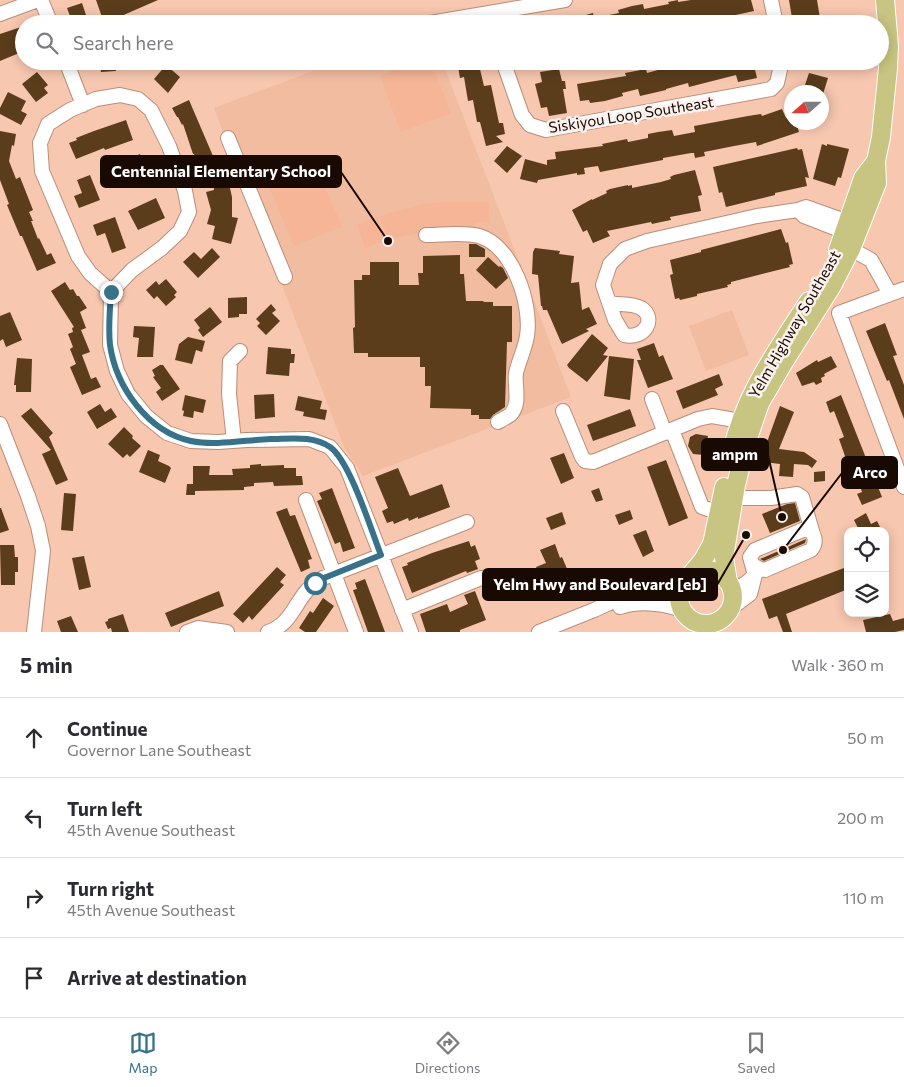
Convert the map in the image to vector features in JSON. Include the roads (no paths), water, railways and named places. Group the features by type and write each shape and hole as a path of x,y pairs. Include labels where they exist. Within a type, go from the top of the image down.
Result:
{"main road":[{"name":"Yelm Highway Southeast","path":"886,0 887,15"},
{"name":"Yelm Highway Southeast","path":"889,34 889,57"},
{"name":"Yelm Highway Southeast","path":"730,586 724,557 746,444 760,403 832,286 851,249 877,184 876,162 881,137 888,70"},
{"name":"Yelm Highway Southeast","path":"690,575 709,553 712,544 740,421 757,384 819,286 836,254 863,178 876,162"},
{"path":"683,611 696,622 704,624 719,621 732,604 730,586 723,576 709,570 702,570 690,575 680,590 679,598 683,611 687,620 688,632"}],"street":[{"path":"0,14 38,0"},
{"path":"42,0 48,15"},
{"path":"507,15 566,0"},
{"path":"771,0 774,15"},
{"path":"70,70 83,104"},
{"name":"Siskiyou Loop Southeast","path":"506,70 522,115 530,125 546,130 770,89 777,83 780,70"},
{"path":"111,292 90,273 78,256 42,171 40,143 48,124 70,110 96,99 120,95 138,99 151,110 169,146 185,191 189,212 180,231 162,248 132,270 111,292 110,345 128,394 146,416 167,433 191,441 309,439 330,447 348,468 411,632"},
{"path":"228,138 285,277"},
{"path":"609,303 603,285 610,264 625,249 647,241 806,207 847,227"},
{"path":"426,235 472,234 490,240 507,257 521,288 528,323 528,335 516,374 516,404 512,414 498,422"},
{"path":"851,249 871,260 890,294"},
{"path":"904,289 839,313 904,487"},
{"path":"234,441 229,394 230,361 240,351"},
{"path":"652,399 702,506 719,513"},
{"path":"563,411 582,457 589,462 698,419 712,416 740,421"},
{"path":"0,424 28,496 38,526 43,551 34,632"},
{"path":"730,586 745,584 754,570 765,570 811,550 814,547 815,540 802,496 797,494 772,498 734,498"},
{"path":"306,500 356,632"},
{"path":"268,632 282,625 288,619 306,592 315,583 334,573 467,522"},
{"path":"719,621 750,594 754,570 750,557 755,550 804,530 810,530 813,534"},
{"path":"539,632 624,596 667,585 690,575"},
{"path":"402,610 481,578"},
{"path":"594,610 615,609 638,603 659,603 683,611"},
{"path":"187,632 198,628 227,632"}],"place":[{"name":"Centennial Elementary School","path":"388,241"},
{"name":"ampm","path":"782,517"},
{"name":"Yelm Hwy and Boulevard [eb]","path":"746,535"},
{"name":"Arco","path":"783,550"}]}
